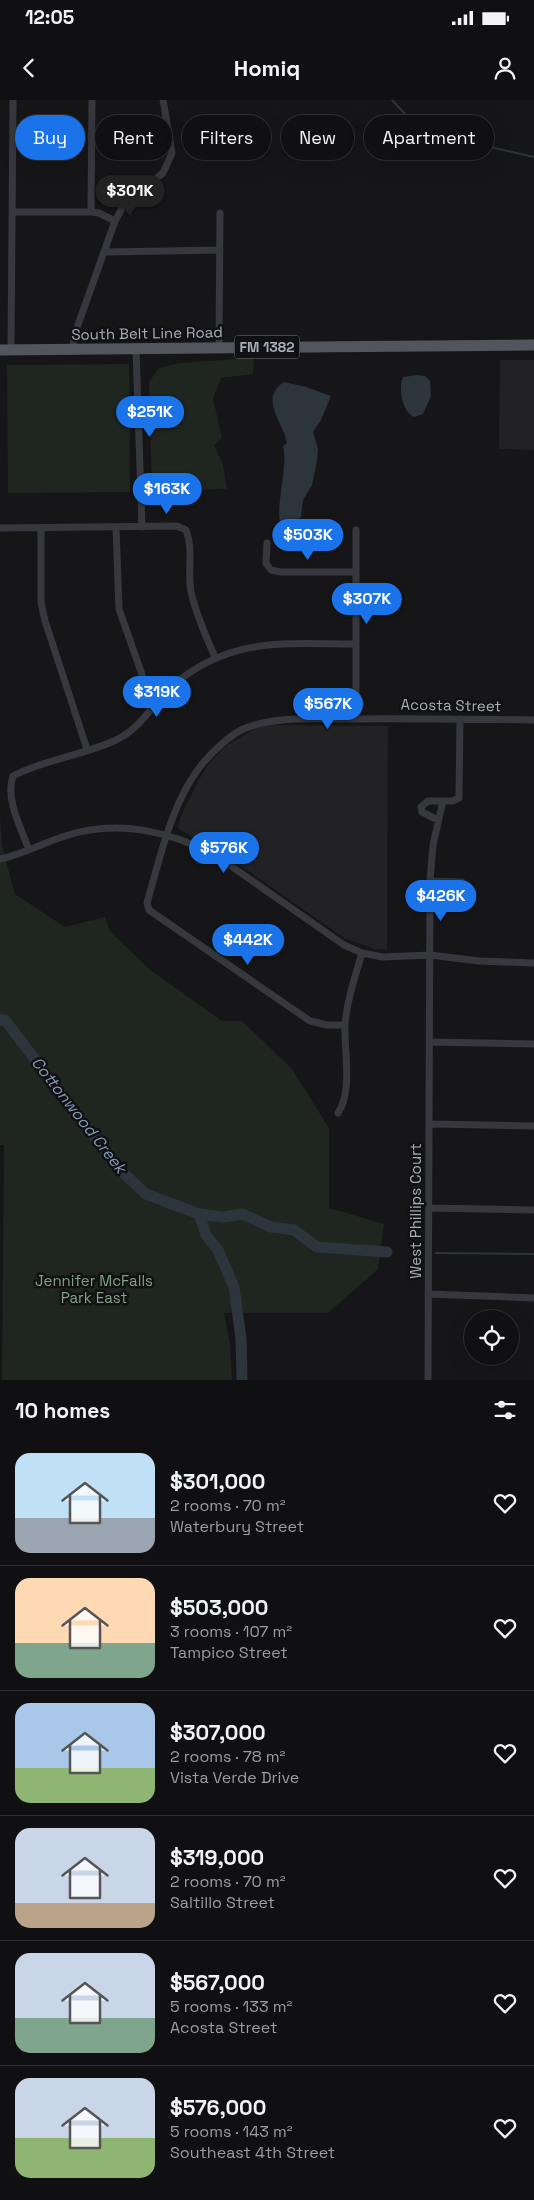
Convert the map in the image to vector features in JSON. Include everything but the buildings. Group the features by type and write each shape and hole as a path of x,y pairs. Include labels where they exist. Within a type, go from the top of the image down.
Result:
{"main road":[{"name":"South Belt Line Road","path":"6,350 534,345"}],"street":[{"path":"6,350 12,212 13,100"},
{"path":"91,212 92,100"},
{"path":"73,349 74,336 116,221 124,205 163,173 172,153 163,100"},
{"path":"12,212 91,212 99,213 116,221"},
{"path":"220,213 220,347"},
{"path":"105,252 220,250"},
{"path":"136,349 142,527"},
{"path":"0,528 177,526 186,530 190,540 191,592 215,658"},
{"path":"116,528 119,609 145,683 159,698"},
{"path":"40,529 42,602 45,620 86,749"},
{"path":"356,530 356,719"},
{"path":"267,543 266,563 271,570 281,572 356,572"},
{"path":"29,850 12,799 10,786 13,776 86,749 117,740 129,732 159,698 181,679 215,658 263,644 356,644"},
{"name":"Acosta Street","path":"345,1025 327,1025 310,1022 149,910 147,903 167,835 186,791 202,764 220,746 242,730 267,722 356,719 534,720"},
{"path":"438,820 422,812 421,807 428,801 460,798 460,719"},
{"name":"West Phillips Court","path":"428,1380 430,881 433,844 443,801"},
{"path":"0,859 92,829 116,828 167,835 198,846 218,857 344,945 362,953 383,957 430,955 534,963"},
{"path":"430,881 462,882"},
{"path":"338,1112 346,1096 345,1025 348,1002 362,953"},
{"path":"430,1042 534,1044"},
{"path":"430,1124 534,1126"},
{"path":"429,1208 534,1210"},
{"path":"428,1294 534,1298"}],"shaded area":[{"path":"500,360 534,360 534,450 499,449"},
{"path":"425,376 430,381 431,396 423,414 414,417 404,405 401,387 403,377"},
{"path":"284,382 331,396 321,420 313,432 318,449 317,461 312,485 303,500 301,517 283,529 279,514 284,466 283,446 287,443 275,411 273,396"},
{"path":"274,725 388,726 387,950 374,949 344,938 247,870 179,829 178,825 185,807 210,762 224,747 256,728"}],"green space":[{"path":"254,358 253,374 221,378 213,399 222,438 214,445 223,465 227,489 152,491 149,382 159,368 179,363"},
{"path":"129,364 130,492 8,493 7,365"},
{"name":"Jennifer McFalls Park East","path":"0,817 2,846 15,894 65,927 105,917 110,931 149,969 222,1021 242,1021 292,1069 329,1128 329,1208 384,1224 378,1269 328,1313 224,1313 230,1344 232,1380 2,1380 4,1145 0,1145"}],"waterway":[{"path":"392,100 405,114 438,135 534,157"},
{"name":"Cottonwood Creek","path":"0,1020 5,1020 119,1169 146,1194 199,1214 206,1235 218,1250 234,1287 241,1338 242,1380"},
{"path":"199,1214 223,1217 242,1214 271,1227 294,1230 317,1247 387,1252"},
{"path":"436,1253 534,1254"}]}
